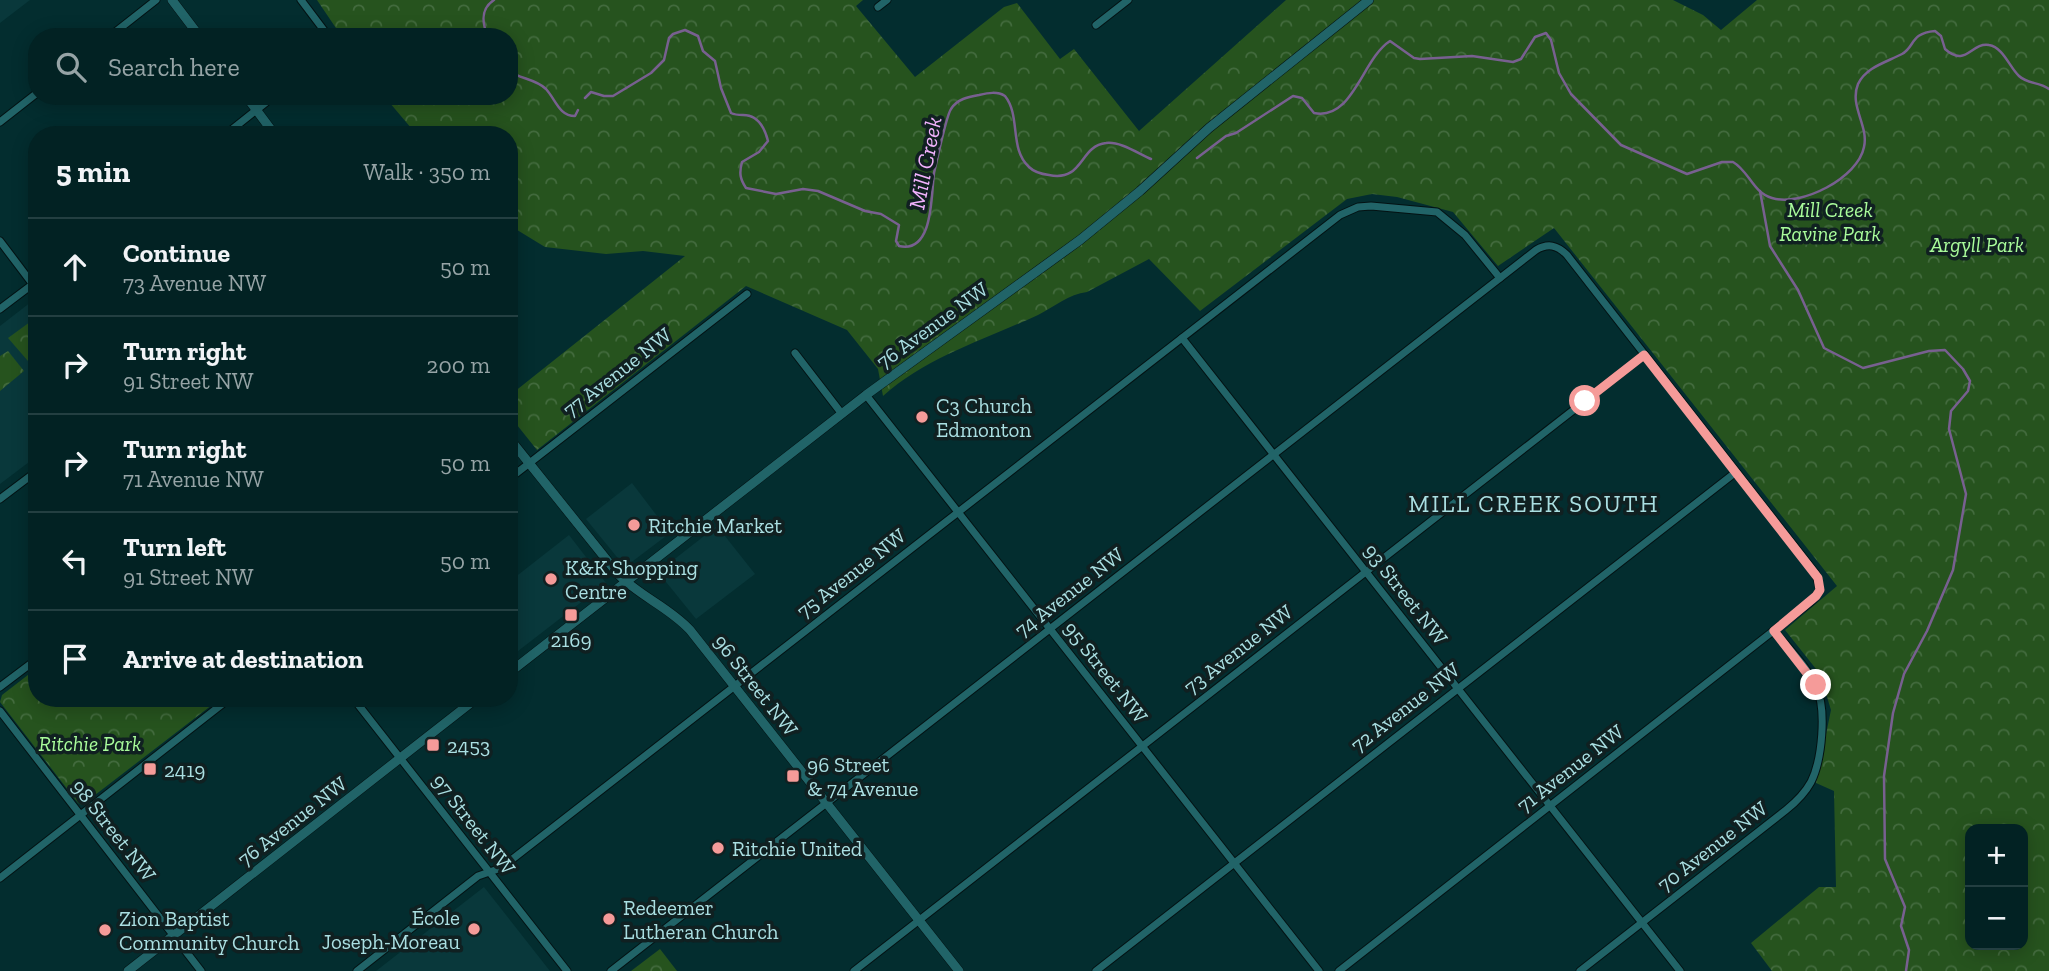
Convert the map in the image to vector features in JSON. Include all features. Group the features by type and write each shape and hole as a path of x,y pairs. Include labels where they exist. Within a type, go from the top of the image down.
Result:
{"street":[{"path":"120,28 156,0"},
{"path":"172,0 193,28"},
{"path":"301,0 322,28"},
{"path":"878,7 887,0"},
{"path":"1096,25 1128,0"},
{"name":"76 Avenue NW","path":"518,666 866,395 1080,240 1230,111 1369,0"},
{"path":"0,122 28,100"},
{"path":"253,105 269,126"},
{"path":"237,126 263,105"},
{"name":"75 Avenue NW","path":"357,971 478,876 501,868 1334,219 1351,209 1368,206 1430,210 1442,215 1465,235 1500,278"},
{"path":"0,242 28,276"},
{"name":"74 Avenue NW","path":"611,971 1539,248 1551,245 1566,255 1644,355"},
{"path":"0,310 28,290"},
{"name":"77 Avenue NW","path":"518,472 747,294"},
{"name":"93 Street NW","path":"1182,338 1680,971"},
{"path":"795,353 842,414"},
{"path":"1644,355 1736,472"},
{"name":"73 Avenue NW","path":"854,971 1644,355"},
{"name":"95 Street NW","path":"866,395 1319,971"},
{"name":"96 Street NW","path":"518,449 626,582 684,624 959,971"},
{"name":"71 Avenue NW","path":"1339,971 1816,596 1820,590 1816,574 1736,472"},
{"name":"72 Avenue NW","path":"1096,971 1736,472"},
{"path":"0,499 28,478"},
{"name":"70 Avenue NW","path":"1580,971 1798,799 1814,776 1822,720 1821,698 1816,685 1774,631"},
{"path":"0,687 28,666"},
{"path":"0,878 219,707"},
{"name":"97 Street NW","path":"360,707 567,971"},
{"name":"76 Avenue NW","path":"128,971 465,707"},
{"name":"98 Street NW","path":"0,711 201,971"}],"shaded area":[{"path":"0,0 30,0 0,23"},
{"path":"28,304 28,463 0,484 0,326"},
{"name":"Ritchie Market","path":"632,483 670,533 625,567 586,519"},
{"path":"717,526 755,574 696,619 658,572"},
{"path":"569,535 606,583 518,651 518,575"},
{"name":"École Joseph-Moreau","path":"484,887 550,971 376,971"}],"green space":[{"name":"Mill Creek Ravine Park","path":"317,0 863,0 856,6 915,77 1004,7 1017,3 1060,59 1074,49 1139,131 1286,0 1673,0 1703,15 1721,30 1757,0 2049,0 2049,971 1772,971 1751,943 1819,887 1836,887 1834,791 1816,783 1831,710 1820,674 1785,630 1837,586 1554,228 1498,266 1453,212 1397,197 1372,194 1347,199 1200,311 1149,259 1087,292 1068,298 1038,315 918,370 883,396 878,369 847,330 746,286 537,450 518,426 518,389 685,256 643,251 606,254 545,247 518,230 518,126 409,126 392,105 518,105 518,28 336,28"},
{"path":"28,323 28,361 8,338"},
{"path":"8,351 24,371 0,391 0,356"},
{"name":"Ritchie Park","path":"28,675 28,707 209,707 82,805 0,702 2,695"},
{"path":"660,949 677,971 631,971"}],"waterway":[{"name":"Mill Creek","path":"484,28 484,12 494,0"},
{"name":"Mill Creek","path":"585,98 591,92 613,96 651,73 664,60 669,38 673,34 685,30 698,36 703,51 715,61 721,88 731,113 753,117 763,127 767,136 768,141 759,152 742,162 741,176 746,188 776,194 803,189 818,191 865,211 881,214 899,225 896,241 899,246 910,246 919,241 925,232 931,207 934,173 949,113 953,106 967,98 992,93 1005,96 1013,113 1019,151 1029,167 1038,173 1060,176 1069,173 1091,150 1106,143 1123,146 1151,159"},
{"name":"Mill Creek","path":"1197,158 1226,136 1236,133 1293,96 1302,98 1314,113 1327,113 1338,108 1356,87 1380,50 1390,41 1414,58 1472,56 1513,62 1521,59 1535,37 1546,33 1551,40 1559,73 1571,94 1621,145 1687,174 1722,162 1733,162 1760,192 1784,200 1827,188 1851,169 1860,158 1865,139 1857,108 1858,84 1871,69 1906,51 1921,34 1935,31 1941,36 1945,49 1958,56 1983,45 1994,47 2022,79 2049,89"},
{"name":"Mill Creek","path":"518,76 546,89 565,113 575,116 578,110"},
{"path":"1760,191 1770,246 1798,290 1824,348 1863,368 1929,351 1945,350 1970,381 1968,391 1951,411 1949,429 1966,494 1953,570 1927,631 1904,674 1893,713 1884,776 1885,859 1905,907 1901,926 1909,950 1906,971"}],"place":[{"name":"C3 Church Edmonton","path":"922,417"},
{"name":"Ritchie Market","path":"634,525"},
{"name":"K&K Shopping Centre","path":"551,579"},
{"name":"2169","path":"571,615"},
{"name":"2453","path":"433,745"},
{"name":"2419","path":"150,769"},
{"name":"96 Street & 74 Avenue","path":"793,776"},
{"name":"Ritchie United","path":"718,848"},
{"name":"Redeemer Lutheran Church","path":"609,919"},
{"name":"École Joseph-Moreau","path":"474,929"},
{"name":"Zion Baptist Community Church","path":"105,930"}],"district":[{"name":"MILL CREEK SOUTH","path":"1534,503"}],"route":[{"path":"1585,401 1644,355 1816,574 1821,586 1816,596 1774,631 1816,685"}],"park label":[{"name":"Argyll Park","path":"1977,244"}]}
